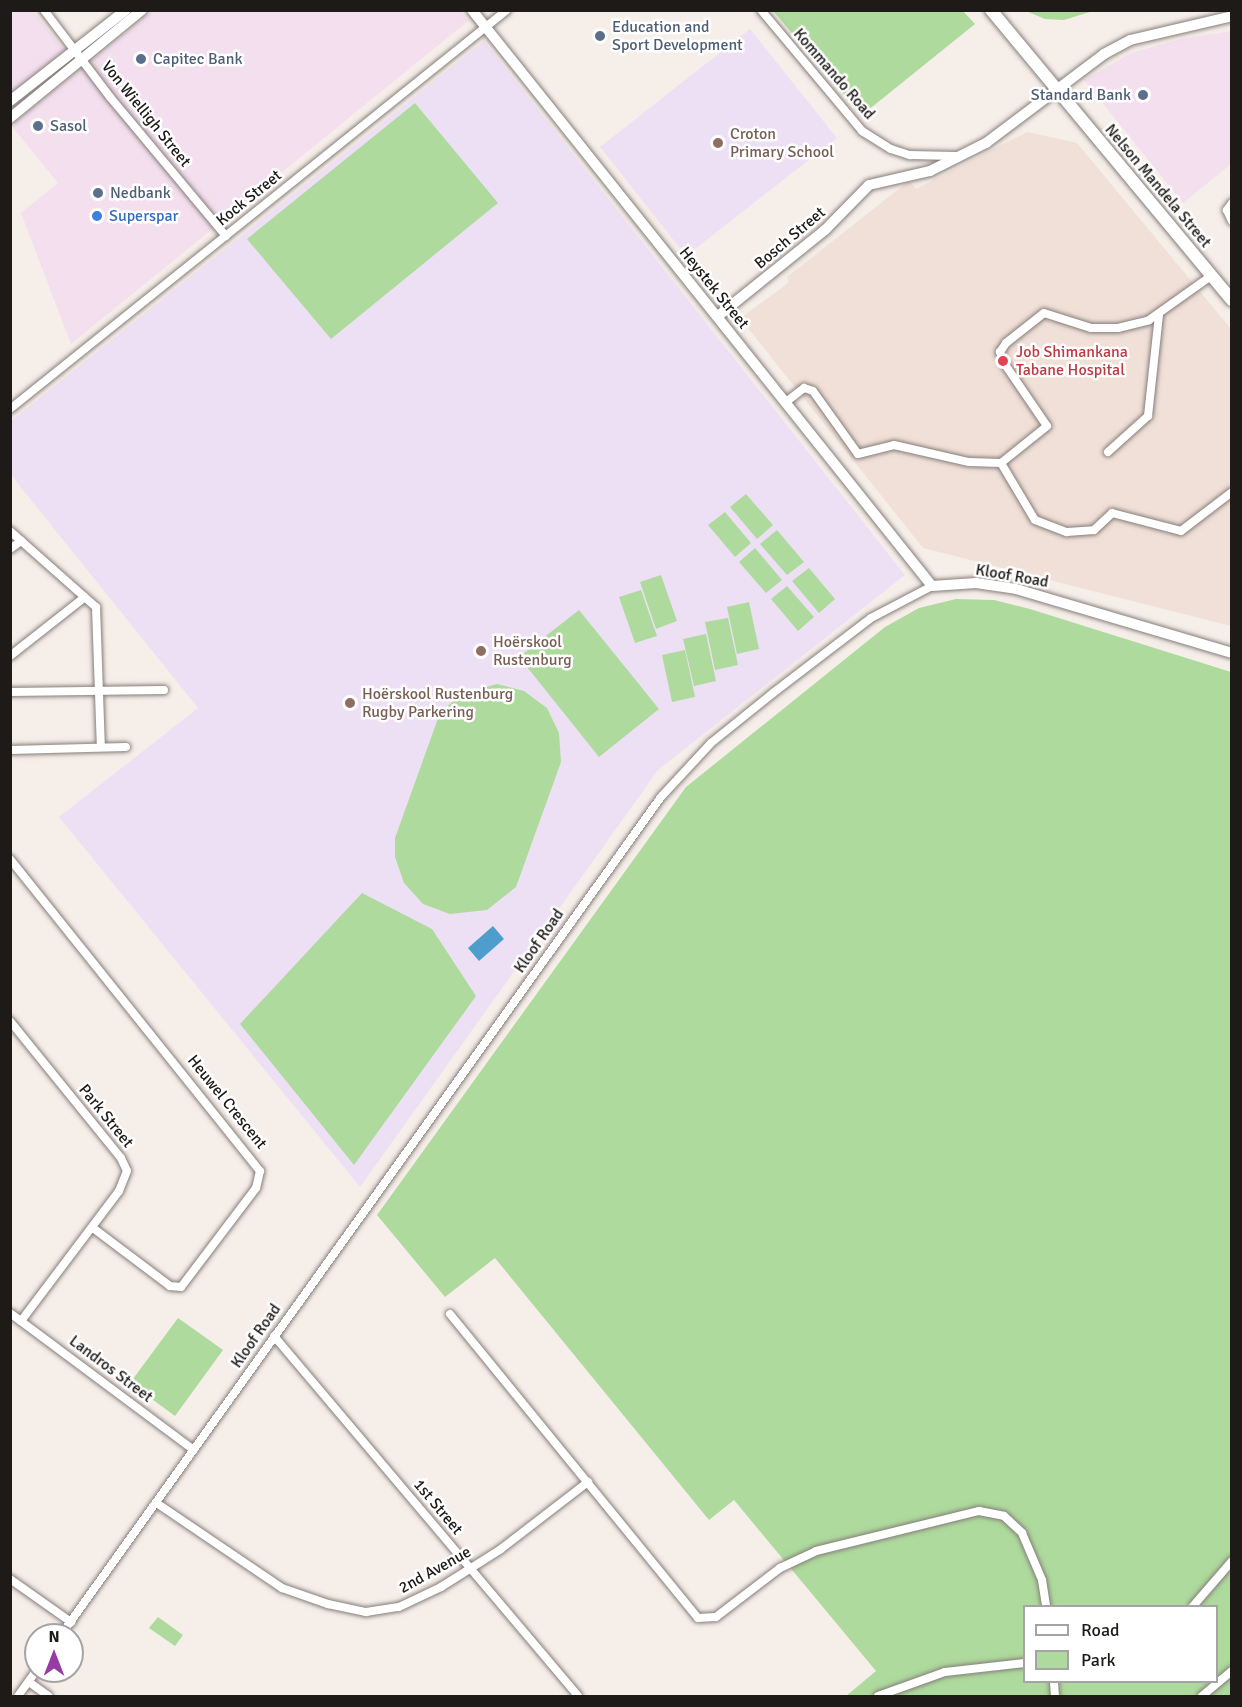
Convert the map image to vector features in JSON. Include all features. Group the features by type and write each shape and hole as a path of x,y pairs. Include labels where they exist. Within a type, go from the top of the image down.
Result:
{"main road":[{"name":"Nelson Mandela Street","path":"991,10 1232,300"}],"street":[{"name":"Von Wielligh Street","path":"44,10 226,236"},
{"path":"10,101 126,10"},
{"path":"10,118 83,61 142,10"},
{"name":"Heystek Street","path":"472,10 932,586"},
{"name":"Kock Street","path":"10,409 507,10"},
{"name":"Kommando Road","path":"761,10 843,112 870,137 891,149 928,158 963,155"},
{"name":"Bosch Street","path":"718,316 825,231 869,186 916,175 963,155 994,138 1104,54 1130,40 1232,16"},
{"path":"1232,203 1227,214 1232,221"},
{"path":"786,402 804,388 813,391 858,454 894,445 969,462 1001,463 1047,426 1004,363 1000,352 1006,343 1044,313 1080,326 1105,328 1133,325 1159,315 1211,276"},
{"path":"1108,452 1148,416 1159,315"},
{"path":"1001,463 1035,520 1067,532 1094,530 1112,513 1181,531 1232,492"},
{"path":"10,531 85,597 98,612 101,747"},
{"path":"10,549 21,541"},
{"name":"Kloof Road","path":"70,1622 158,1503 274,1336 610,867 686,768 773,693 861,625 906,597 932,586 976,583 1016,589 1232,652"},
{"path":"10,656 85,597"},
{"path":"10,692 164,690"},
{"path":"10,750 126,747"},
{"name":"Heuwel Crescent","path":"10,859 260,1171 256,1188 181,1287 170,1286 93,1228"},
{"name":"Park Street","path":"10,1022 124,1164 124,1183 93,1228 21,1321"},
{"name":"Landros Street","path":"10,1312 194,1450"},
{"path":"450,1314 698,1618 716,1617 780,1568 816,1551 979,1510 1004,1516 1022,1533 1042,1581 1046,1605"},
{"name":"1st Street","path":"274,1336 578,1696"},
{"name":"2nd Avenue","path":"158,1503 282,1587 350,1610 399,1607 470,1569 588,1482"},
{"path":"1194,1605 1232,1562"},
{"path":"10,1579 70,1622"},
{"path":"878,1696 945,1672 1023,1664"},
{"path":"1218,1683 1232,1671"},
{"path":"18,1696 28,1683"},
{"path":"30,1683 48,1696"},
{"path":"1202,1696 1218,1683"}],"shaded area":[{"path":"11,10 33,11 65,51 11,94"},
{"path":"460,10 468,21 71,344 21,213 58,183 11,125 153,11"},
{"name":"Croton Primary School","path":"750,29 837,138 686,256 600,147"},
{"path":"1231,31 1231,164 1183,203 1084,80 1131,53 1181,39"},
{"name":"Hoërskool Rustenburg","path":"484,41 905,575 658,770 360,1187 59,817 198,708 11,475 11,421"},
{"name":"Job Shimankana Tabane Hospital","path":"1027,132 1077,143 1231,329 1231,626 923,548 740,318 783,287 789,282 787,277 909,181 916,189"}],"green space":[{"path":"773,11 963,11 975,24 862,115"},
{"path":"1026,11 1093,11 1064,20 1045,19"},
{"path":"415,103 498,203 331,339 247,239"},
{"path":"746,494 773,525 757,539 730,507"},
{"path":"725,512 751,543 735,557 708,525"},
{"path":"777,530 804,562 787,575 760,544"},
{"path":"755,548 782,580 766,593 739,562"},
{"path":"809,568 835,599 819,613 792,581"},
{"path":"661,575 677,621 656,629 640,582"},
{"path":"787,586 814,617 798,631 771,599"},
{"path":"641,590 657,636 635,643 619,597"},
{"path":"956,599 994,600 1030,609 1231,672 1231,1696 846,1696 876,1671 734,1500 709,1520 495,1258 445,1297 377,1215 686,787 885,627 919,608"},
{"path":"749,602 759,649 737,654 727,607"},
{"path":"579,610 659,709 599,757 519,657"},
{"path":"728,618 738,665 715,670 705,622"},
{"path":"706,634 716,681 694,686 683,639"},
{"path":"685,650 695,697 672,702 662,655"},
{"path":"497,684 524,691 547,708 559,733 561,762 516,887 487,910 450,914 423,904 404,883 395,857 395,838 440,713 461,694"},
{"path":"362,893 432,929 476,996 354,1165 240,1024"},
{"path":"178,1318 223,1350 175,1416 130,1383"},
{"path":"158,1617 183,1635 175,1646 149,1628"}],"water":[{"path":"493,926 504,939 479,961 468,948"}],"place":[{"name":"Education and Sport Development","path":"600,36"},
{"name":"Capitec Bank","path":"141,59"},
{"name":"Standard Bank","path":"1143,95"},
{"name":"Sasol","path":"38,126"},
{"name":"Croton Primary School","path":"718,143"},
{"name":"Nedbank","path":"98,193"},
{"name":"Superspar","path":"97,216"},
{"name":"Job Shimankana Tabane Hospital","path":"1003,361"},
{"name":"Hoërskool Rustenburg","path":"481,651"},
{"name":"Hoërskool Rustenburg Rugby Parkering","path":"350,703"}]}
